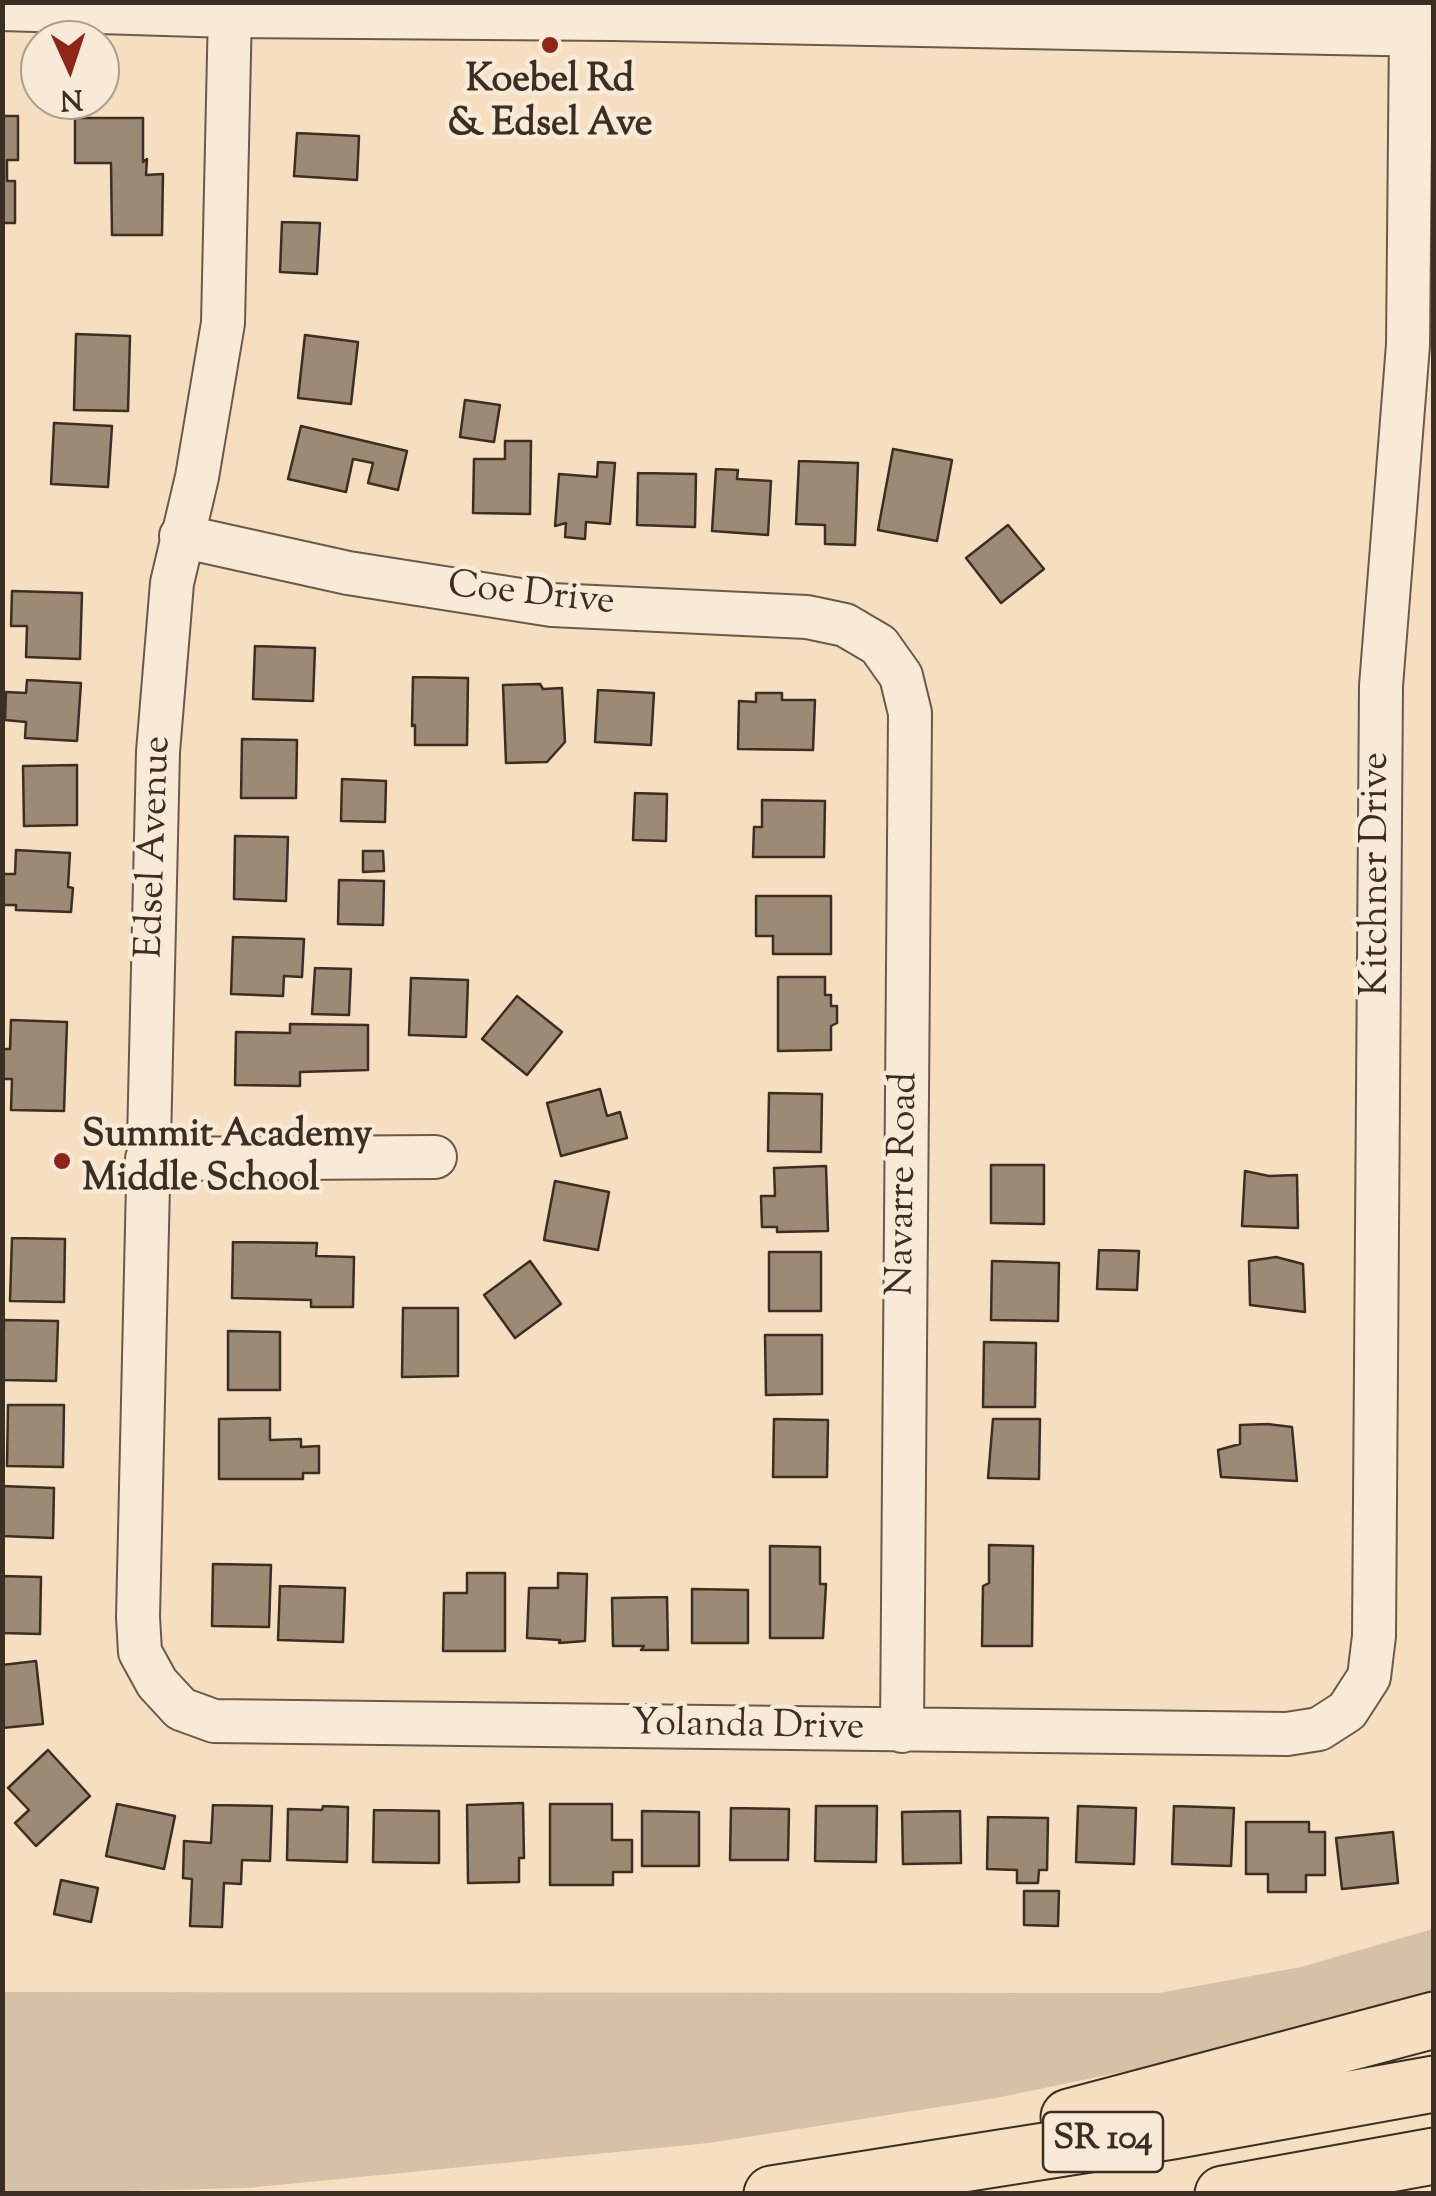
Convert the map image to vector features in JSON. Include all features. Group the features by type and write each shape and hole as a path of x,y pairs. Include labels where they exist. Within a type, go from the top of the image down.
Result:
{"highway":[{"path":"791,2191 1434,2020"},
{"name":"SR 104","path":"791,2191 1172,2132 1434,2084"},
{"path":"1223,2194 1434,2156"}],"street":[{"path":"31,4 230,11 671,15 1422,30"},
{"name":"Edsel Avenue","path":"157,1683 140,1652 138,1617 158,752 172,584 197,477 224,323 230,11"},
{"name":"Kitchner Drive","path":"1346,1712 1369,1677 1374,1636 1381,686 1408,345 1422,30"},
{"name":"Coe Drive","path":"181,536 348,573 552,604 808,618 846,625 879,645"},
{"name":"Navarre Road","path":"879,645 901,676 910,713 902,1731"},
{"path":"147,1159 434,1157"},
{"name":"Yolanda Drive","path":"157,1683 181,1709 214,1721 1287,1734 1319,1729 1346,1712"}],"shaded area":[{"path":"1433,1929 1433,1998 1363,2022 996,2098 709,2143 247,2188 3,2194 3,1992 1159,1993 1301,1967"}],"building":[{"path":"2,116 18,116 18,160 7,160 7,181 15,181 15,223 2,223"},
{"path":"143,118 146,175 163,174 162,235 112,235 111,163 75,163 75,120"},
{"path":"297,133 359,136 357,180 294,176"},
{"path":"282,222 320,223 317,274 280,272"},
{"path":"76,334 130,336 128,411 74,410"},
{"path":"305,335 358,342 351,404 298,398"},
{"path":"465,400 500,405 494,442 460,437"},
{"path":"54,423 112,426 108,487 51,484"},
{"path":"301,426 407,451 398,490 368,483 373,463 353,459 346,492 288,479"},
{"path":"505,441 531,441 530,514 473,513 474,459 505,459"},
{"path":"893,449 952,460 937,541 878,530"},
{"path":"799,461 858,463 855,545 825,544 825,525 796,524"},
{"path":"598,462 615,463 610,524 586,522 585,539 565,537 566,523 555,526 559,474 597,477"},
{"path":"716,469 738,470 737,479 771,481 768,535 712,531"},
{"path":"638,473 696,474 695,527 637,525"},
{"path":"1008,525 1044,569 1001,603 966,558"},
{"path":"12,591 82,593 80,659 26,657 27,626 11,626"},
{"path":"255,646 315,648 313,701 253,699"},
{"path":"413,677 468,678 467,745 415,745"},
{"path":"27,680 81,683 77,741 25,738 26,722 5,720 6,692 26,693"},
{"path":"540,684 543,689 562,688 565,742 547,762 506,763 503,685"},
{"path":"598,690 654,693 651,745 595,742"},
{"path":"756,693 782,693 782,700 815,700 813,750 738,749 739,701 756,702"},
{"path":"242,739 297,740 296,798 241,798"},
{"path":"77,765 77,825 24,826 23,766"},
{"path":"342,779 386,781 385,822 341,821"},
{"path":"635,793 667,794 666,841 633,840"},
{"path":"762,800 825,801 824,857 753,857 754,827 762,827"},
{"path":"235,836 288,837 286,901 234,899"},
{"path":"16,850 70,853 71,912 16,910 16,905 2,905 2,874 15,874"},
{"path":"363,851 383,851 384,871 363,872"},
{"path":"339,880 384,881 383,925 338,924"},
{"path":"756,896 831,896 831,954 773,954 773,936 756,936"},
{"path":"233,937 304,939 302,977 284,976 283,996 231,994"},
{"path":"315,968 351,969 349,1015 312,1014"},
{"path":"778,977 825,977 825,995 831,995 831,1006 837,1006 837,1023 831,1026 831,1050 778,1051"},
{"path":"411,978 468,980 466,1037 409,1035"},
{"path":"517,996 562,1032 527,1075 482,1039"},
{"path":"11,1020 67,1022 64,1111 11,1110 12,1079 2,1079 2,1049 10,1049"},
{"path":"290,1024 368,1025 368,1070 300,1072 300,1086 235,1085 236,1032 290,1033"},
{"path":"600,1089 607,1116 620,1112 627,1138 561,1156 547,1103"},
{"path":"769,1093 822,1094 821,1152 768,1151"},
{"path":"991,1165 1044,1165 1044,1224 991,1223"},
{"path":"826,1166 828,1231 777,1232 777,1227 762,1227 761,1196 775,1196 774,1168"},
{"path":"1245,1171 1269,1176 1297,1175 1298,1228 1242,1226"},
{"path":"555,1181 609,1192 598,1250 544,1240"},
{"path":"12,1238 65,1239 64,1302 10,1301"},
{"path":"233,1242 317,1243 316,1256 354,1257 353,1307 311,1307 311,1300 232,1298"},
{"path":"1099,1250 1139,1251 1137,1290 1097,1289"},
{"path":"769,1252 821,1252 821,1311 769,1311"},
{"path":"1276,1257 1303,1264 1305,1312 1250,1305 1249,1261"},
{"path":"530,1261 561,1304 515,1338 484,1295"},
{"path":"992,1261 1059,1263 1058,1321 991,1320"},
{"path":"403,1308 458,1308 458,1376 402,1377"},
{"path":"4,1320 58,1321 56,1381 3,1380"},
{"path":"228,1331 280,1332 280,1390 228,1390"},
{"path":"765,1335 822,1335 822,1394 766,1395"},
{"path":"984,1342 1036,1343 1035,1407 983,1407"},
{"path":"8,1405 64,1405 63,1467 7,1466"},
{"path":"270,1418 270,1440 301,1439 301,1447 319,1446 319,1473 303,1473 303,1479 219,1479 219,1419"},
{"path":"774,1419 828,1420 827,1477 773,1477"},
{"path":"993,1419 1040,1419 1039,1479 988,1478"},
{"path":"1240,1425 1292,1427 1297,1481 1221,1477 1218,1450 1240,1444"},
{"path":"2,1486 54,1488 53,1538 2,1536"},
{"path":"989,1545 1033,1546 1032,1646 982,1646 983,1586 989,1583"},
{"path":"770,1546 820,1547 820,1584 826,1584 823,1638 770,1638"},
{"path":"213,1564 271,1565 269,1627 212,1626"},
{"path":"467,1573 505,1573 505,1651 443,1651 444,1593 467,1593"},
{"path":"558,1573 587,1574 585,1641 559,1643 560,1640 527,1638 529,1588 558,1588"},
{"path":"2,1576 41,1577 40,1634 2,1633"},
{"path":"280,1586 345,1588 343,1642 278,1640"},
{"path":"692,1589 748,1590 748,1643 692,1643"},
{"path":"667,1597 668,1650 613,1646 612,1598"},
{"path":"36,1661 43,1724 2,1728 2,1665"},
{"path":"48,1750 90,1796 36,1846 15,1823 29,1810 8,1788"},
{"path":"523,1803 524,1858 519,1858 519,1882 468,1883 467,1805"},
{"path":"117,1804 175,1816 164,1869 106,1856"},
{"path":"550,1804 612,1804 612,1840 632,1840 632,1872 613,1872 613,1885 550,1885"},
{"path":"213,1805 272,1806 270,1861 242,1860 241,1884 224,1883 222,1927 190,1926 192,1879 183,1878 184,1841 211,1843"},
{"path":"323,1806 348,1807 347,1862 287,1860 288,1809 322,1810"},
{"path":"816,1806 877,1806 876,1862 815,1861"},
{"path":"1078,1806 1136,1808 1134,1864 1076,1862"},
{"path":"1174,1806 1234,1808 1231,1866 1172,1864"},
{"path":"731,1808 789,1809 788,1860 730,1860"},
{"path":"374,1810 439,1811 439,1863 373,1862"},
{"path":"642,1811 699,1812 699,1866 642,1866"},
{"path":"960,1811 961,1863 903,1864 902,1812"},
{"path":"988,1817 1048,1818 1047,1870 1039,1870 1038,1883 1017,1883 1017,1870 987,1869"},
{"path":"1246,1822 1309,1822 1309,1832 1325,1832 1325,1875 1306,1875 1306,1892 1268,1892 1268,1874 1246,1874"},
{"path":"1393,1832 1398,1883 1342,1889 1336,1838"},
{"path":"61,1880 98,1888 91,1922 54,1914"},
{"path":"1024,1891 1059,1891 1058,1926 1024,1925"}],"place":[{"name":"Koebel Rd & Edsel Ave","path":"550,45"},
{"name":"Summit Academy Middle School","path":"62,1161"}]}
